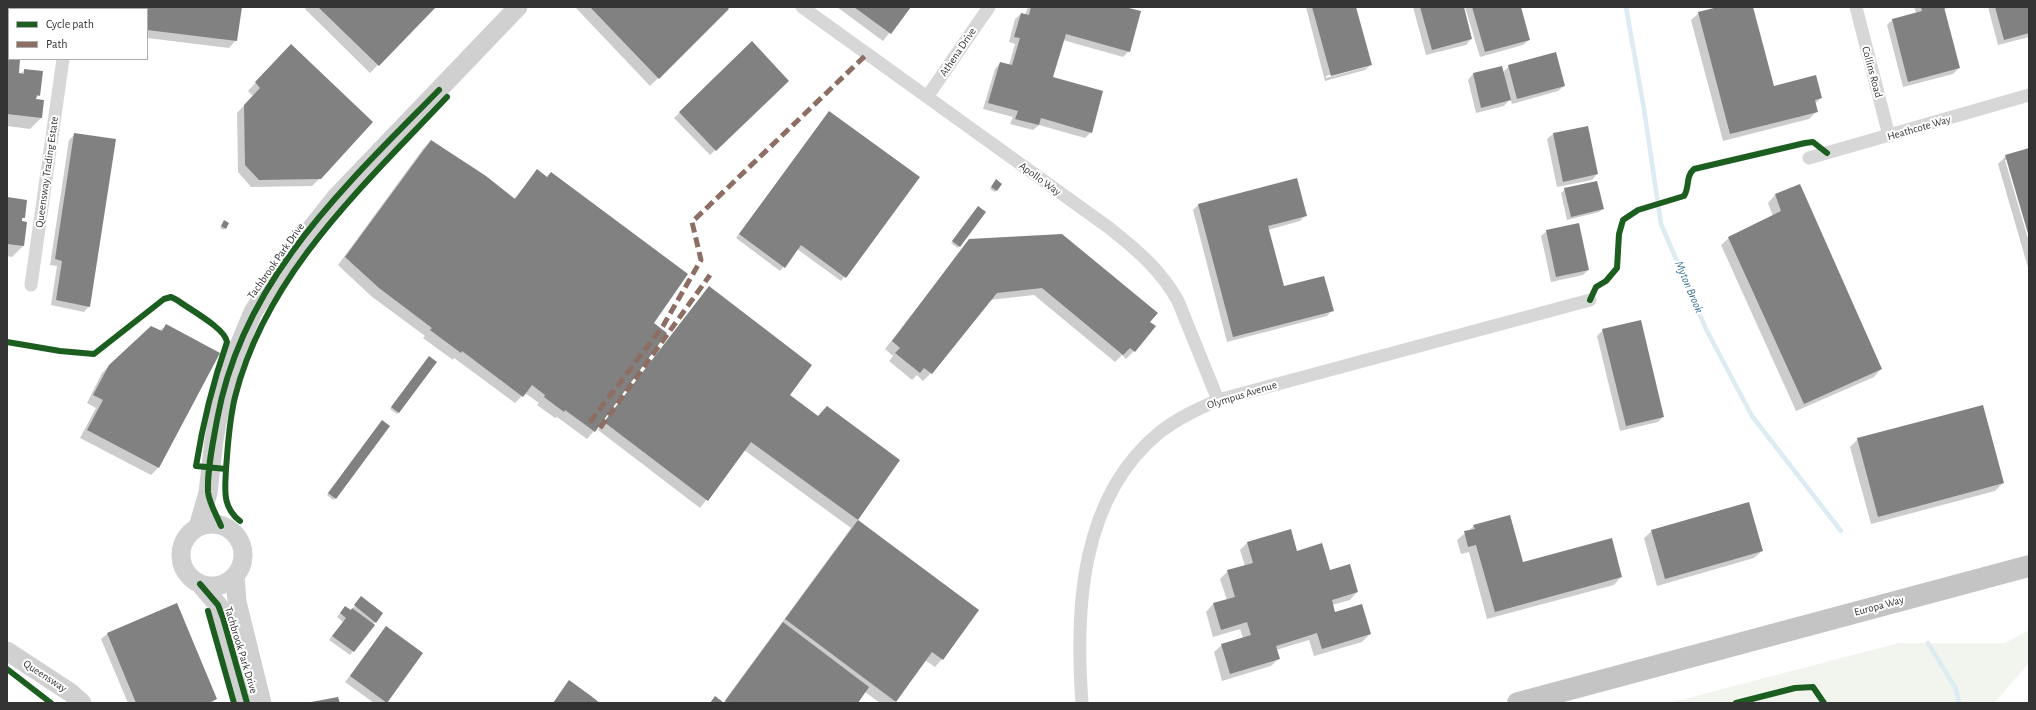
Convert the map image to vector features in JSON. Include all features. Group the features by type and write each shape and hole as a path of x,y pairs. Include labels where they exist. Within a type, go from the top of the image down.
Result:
{"highway":[{"name":"Europa Way","path":"1518,703 2029,566"},
{"name":"Europa Way","path":"1554,703 1729,646"}],"street":[{"name":"Tachbrook Park Drive","path":"247,703 223,618 218,606 200,584 186,572 181,556 185,539 198,527 208,493 214,440 228,374 253,312 280,269 317,220 348,184 518,7"},
{"name":"Apollo Way","path":"802,7 1108,227 1147,259 1167,282 1178,301 1218,400"},
{"name":"Athena Drive","path":"927,98 989,7"},
{"name":"Collins Road","path":"1856,7 1889,136"},
{"name":"Queensway Trading Estate","path":"31,285 63,60"},
{"name":"Heathcote Way","path":"1809,158 2029,95"},
{"name":"Olympus Avenue","path":"1082,703 1079,644 1084,590 1098,520 1110,494 1141,451 1160,432 1189,413 1218,400 1590,300"},
{"name":"Tachbrook Park Drive","path":"208,493 221,526 233,533 241,547 242,563 235,576 237,602 262,703"},
{"path":"198,527 208,524 221,526"},
{"path":"200,584 211,586 221,585 235,576"},
{"name":"Queensway","path":"7,651 71,693 82,703"}],"shaded area":[{"path":"2029,630 2029,663 1994,703 1669,703 1899,643 2005,643"}],"building":[{"path":"7,7 28,7 8,8 8,60 20,60 19,73 24,74 24,69 43,71 40,96 37,95 36,99 44,100 42,118 7,114"},
{"path":"242,7 237,41 148,30 148,8 100,8"},
{"path":"318,7 436,7 379,66"},
{"path":"590,7 727,7 729,9 659,79"},
{"path":"854,7 911,7 891,34"},
{"path":"1031,7 1125,7 1141,11 1130,52 1066,34 1053,77 1103,91 1092,133 1041,118 1039,125 1015,119 1018,111 988,103 1000,62 1012,65 1020,38 1014,37 1021,13 1029,15"},
{"path":"1312,7 1356,7 1372,65 1331,76"},
{"path":"1420,7 1464,7 1472,39 1432,50"},
{"path":"1472,7 1521,7 1530,40 1485,52"},
{"path":"1718,7 1753,7 1774,86 1816,75 1822,98 1815,100 1818,112 1730,134 1698,12"},
{"path":"1921,7 1944,7 1960,68 1908,82 1892,19 1922,11"},
{"path":"1995,7 2029,7 2029,33 2004,40"},
{"path":"752,41 789,81 716,151 679,112"},
{"path":"291,44 373,122 321,179 259,180 245,165 244,105 260,88 255,82"},
{"path":"1556,52 1565,86 1517,99 1508,65"},
{"path":"1502,66 1511,100 1481,108 1473,73"},
{"path":"829,111 920,177 846,278 801,245 785,268 739,234"},
{"path":"1588,126 1598,174 1563,182 1553,133"},
{"path":"74,133 116,139 90,307 56,300 62,261 55,259"},
{"path":"431,140 486,176 515,199 537,169 547,177 551,172 688,274 654,323 667,333 595,432 565,410 564,412 544,397 545,395 532,385 523,397 462,351 461,353 430,330 432,328 379,288 345,257"},
{"path":"2029,148 2029,237 2005,155"},
{"path":"1297,178 1307,216 1268,226 1284,286 1324,276 1334,311 1233,337 1198,204"},
{"path":"996,179 1002,184 997,191 991,187"},
{"path":"1597,181 1604,209 1571,217 1564,188"},
{"path":"1800,184 1882,369 1804,404 1728,237 1781,211 1775,194"},
{"path":"7,197 27,200 25,218 22,218 22,221 27,222 24,246 7,244"},
{"path":"978,206 986,212 960,247 952,241"},
{"path":"224,220 229,223 226,229 221,226"},
{"path":"1579,223 1589,270 1556,277 1546,230"},
{"path":"1062,234 1158,313 1150,322 1156,326 1135,352 1130,348 1123,355 1042,288 997,293 932,374 924,368 920,373 895,353 900,348 892,341 969,239"},
{"path":"709,286 812,365 790,395 818,416 827,406 900,460 858,520 751,442 708,501 604,422"},
{"path":"1641,320 1664,417 1626,426 1602,329"},
{"path":"166,324 220,353 159,468 87,430 103,400 93,395 109,365 151,326 162,331"},
{"path":"429,356 437,362 399,413 391,407"},
{"path":"1983,405 2004,483 1878,517 1857,438"},
{"path":"382,420 390,426 336,499 328,493"},
{"path":"1749,502 1763,551 1665,579 1651,530"},
{"path":"1510,515 1523,562 1612,538 1622,577 1495,612 1476,545 1468,547 1464,531 1475,529 1473,525"},
{"path":"858,520 979,610 943,660 932,652 896,702 785,619"},
{"path":"1291,529 1297,551 1322,543 1330,570 1350,564 1358,592 1332,600 1335,612 1362,604 1371,634 1322,649 1317,633 1276,646 1280,659 1230,674 1221,644 1251,635 1247,622 1221,630 1213,603 1235,597 1227,570 1253,563 1247,542"},
{"path":"361,596 383,613 376,623 354,605"},
{"path":"177,603 217,699 208,703 136,703 107,633"},
{"path":"345,606 351,610 352,608 375,625 354,652 332,636 346,618 340,613"},
{"path":"783,622 869,687 858,703 728,703 725,701"},
{"path":"386,626 423,653 387,703 350,676"},
{"path":"569,680 591,696 600,703 553,703"},
{"path":"715,696 724,703 710,703"},
{"path":"338,697 340,703 311,703 311,702"}],"waterway":[{"name":"Myton Brook","path":"1626,7 1644,109 1661,224 1706,329 1752,416 1841,531"},
{"name":"Myton Brook","path":"1928,643 1956,689 1959,703"}],"marked path":[{"path":"590,422 663,326 701,260 692,222 867,54"},
{"path":"600,428 710,275"}],"cycle path":[{"path":"221,526 211,505 208,492 209,465 217,420 230,370 249,323 273,280 302,239 334,200 368,163 439,90"},
{"path":"7,342 60,351 94,354 164,299 171,297 177,300 206,319 220,331 227,342 208,404 196,466 226,469 230,424 235,397 250,352 269,311 294,271 321,234 383,164 447,97"},
{"path":"1590,300 1596,287 1606,281 1617,268 1619,234 1623,220 1638,210 1684,196 1687,189 1689,175 1694,169 1813,142 1827,153"},
{"path":"226,469 225,491 227,504 234,516 240,521"},
{"path":"200,584 218,605 247,703"},
{"path":"208,611 234,703"},
{"path":"7,669 51,703"},
{"path":"1736,703 1795,688 1813,687 1824,703"}]}
